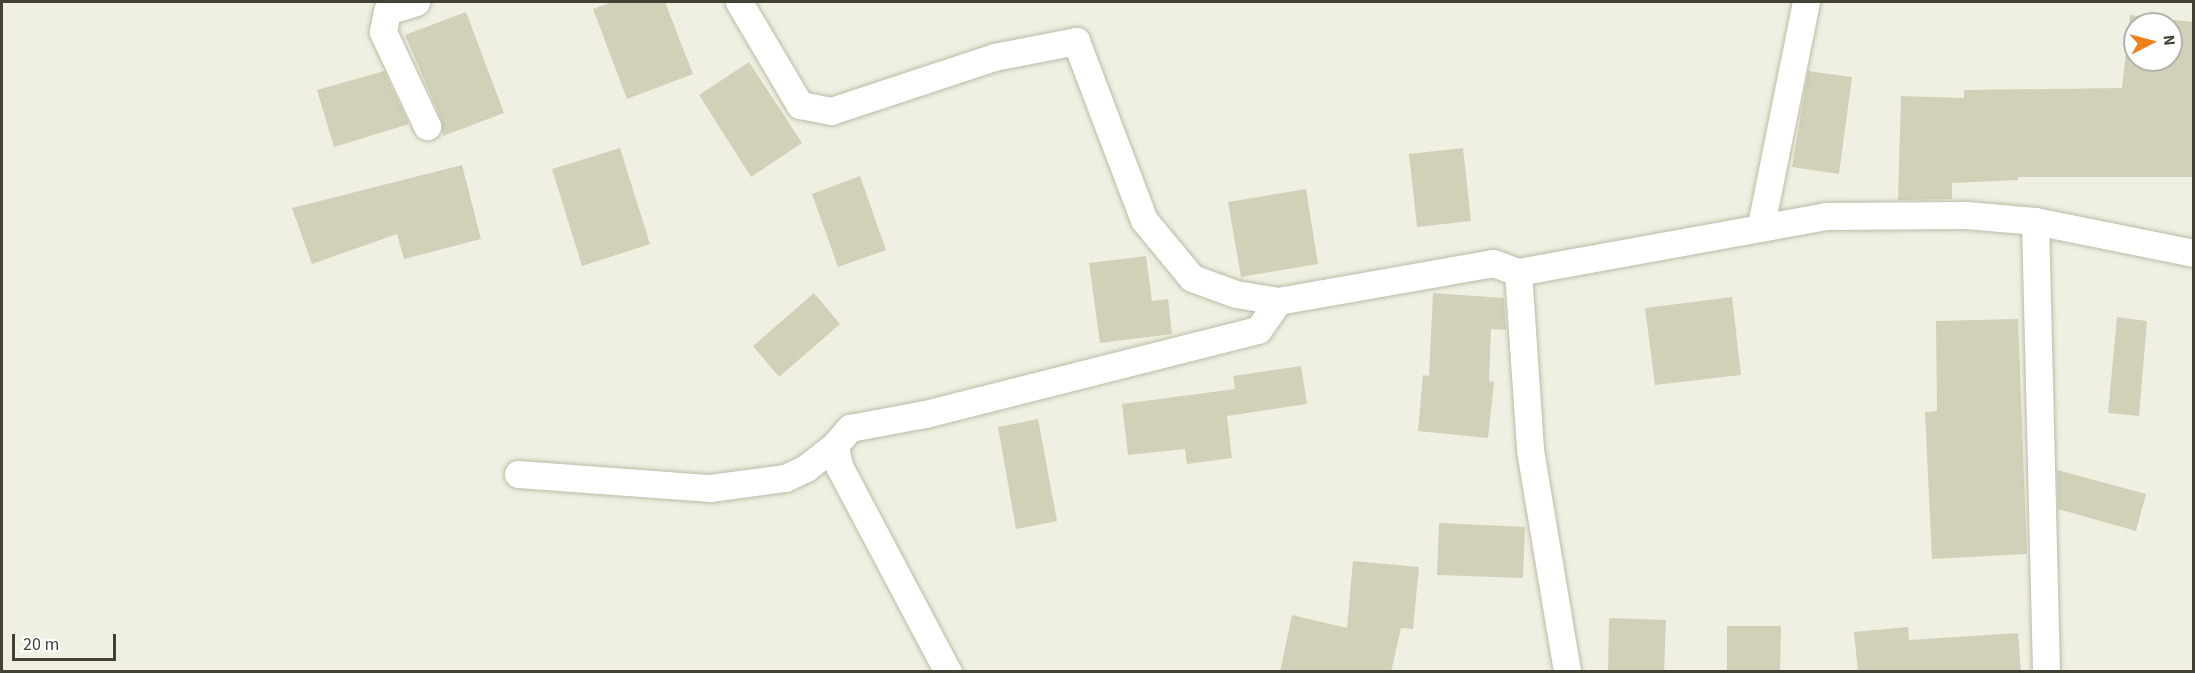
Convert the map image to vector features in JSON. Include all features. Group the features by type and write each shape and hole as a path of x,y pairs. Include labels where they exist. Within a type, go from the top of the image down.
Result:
{"street":[{"path":"416,2 387,12 383,32 427,126"},
{"path":"739,2 800,105 831,111 994,57 1077,41 1144,220 1192,278 1236,294 1278,301 1493,263 1518,272 1761,225 1825,216 1966,214 2035,221 2193,253"},
{"path":"1761,225 1806,2"},
{"path":"2035,221 2046,668"},
{"path":"1518,272 1530,450 1567,672"},
{"path":"518,474 710,488 784,478 806,468 835,445 850,428 925,414 1258,330 1278,301"},
{"path":"835,445 839,466 948,672"}],"building":[{"path":"612,2 665,2 693,74 627,99 593,9"},
{"path":"466,12 504,113 443,136 441,119 405,35"},
{"path":"2183,21 2193,22 2193,177 2018,177 2018,180 1952,183 1952,199 1898,200 1901,96 1964,98 1964,90 2122,88 2124,72 2183,72"},
{"path":"749,62 802,143 751,177 699,95"},
{"path":"384,71 409,124 334,147 317,90"},
{"path":"1808,71 1852,77 1839,174 1792,167"},
{"path":"620,148 650,244 582,266 552,169"},
{"path":"1463,148 1471,221 1417,227 1409,154"},
{"path":"462,165 481,239 404,259 397,234 312,264 292,208"},
{"path":"860,176 886,250 838,267 812,194"},
{"path":"1306,189 1318,264 1241,277 1228,202"},
{"path":"1146,256 1152,301 1168,299 1172,334 1100,343 1089,263"},
{"path":"814,293 840,324 779,377 753,346"},
{"path":"1433,293 1504,298 1506,330 1491,329 1489,381 1494,382 1488,438 1418,431 1423,375 1429,376"},
{"path":"1732,297 1741,375 1655,385 1645,308"},
{"path":"2117,317 2147,321 2139,416 2108,413"},
{"path":"2018,319 2027,554 1932,559 1925,412 1937,411 1936,321"},
{"path":"1301,366 1307,404 1227,416 1232,458 1187,464 1185,449 1128,455 1122,404 1235,389 1233,376"},
{"path":"1038,419 1057,521 1016,529 998,427"},
{"path":"2057,470 2146,494 2136,531 2058,509"},
{"path":"1439,523 1525,527 1523,578 1437,575"},
{"path":"1353,561 1419,567 1413,629 1401,628 1391,672 1280,672 1292,615 1347,628"},
{"path":"1609,618 1666,620 1664,672 1608,672"},
{"path":"1727,626 1781,626 1780,672 1727,672"},
{"path":"1908,627 1909,640 2018,633 2021,672 1858,672 1854,632"}]}
